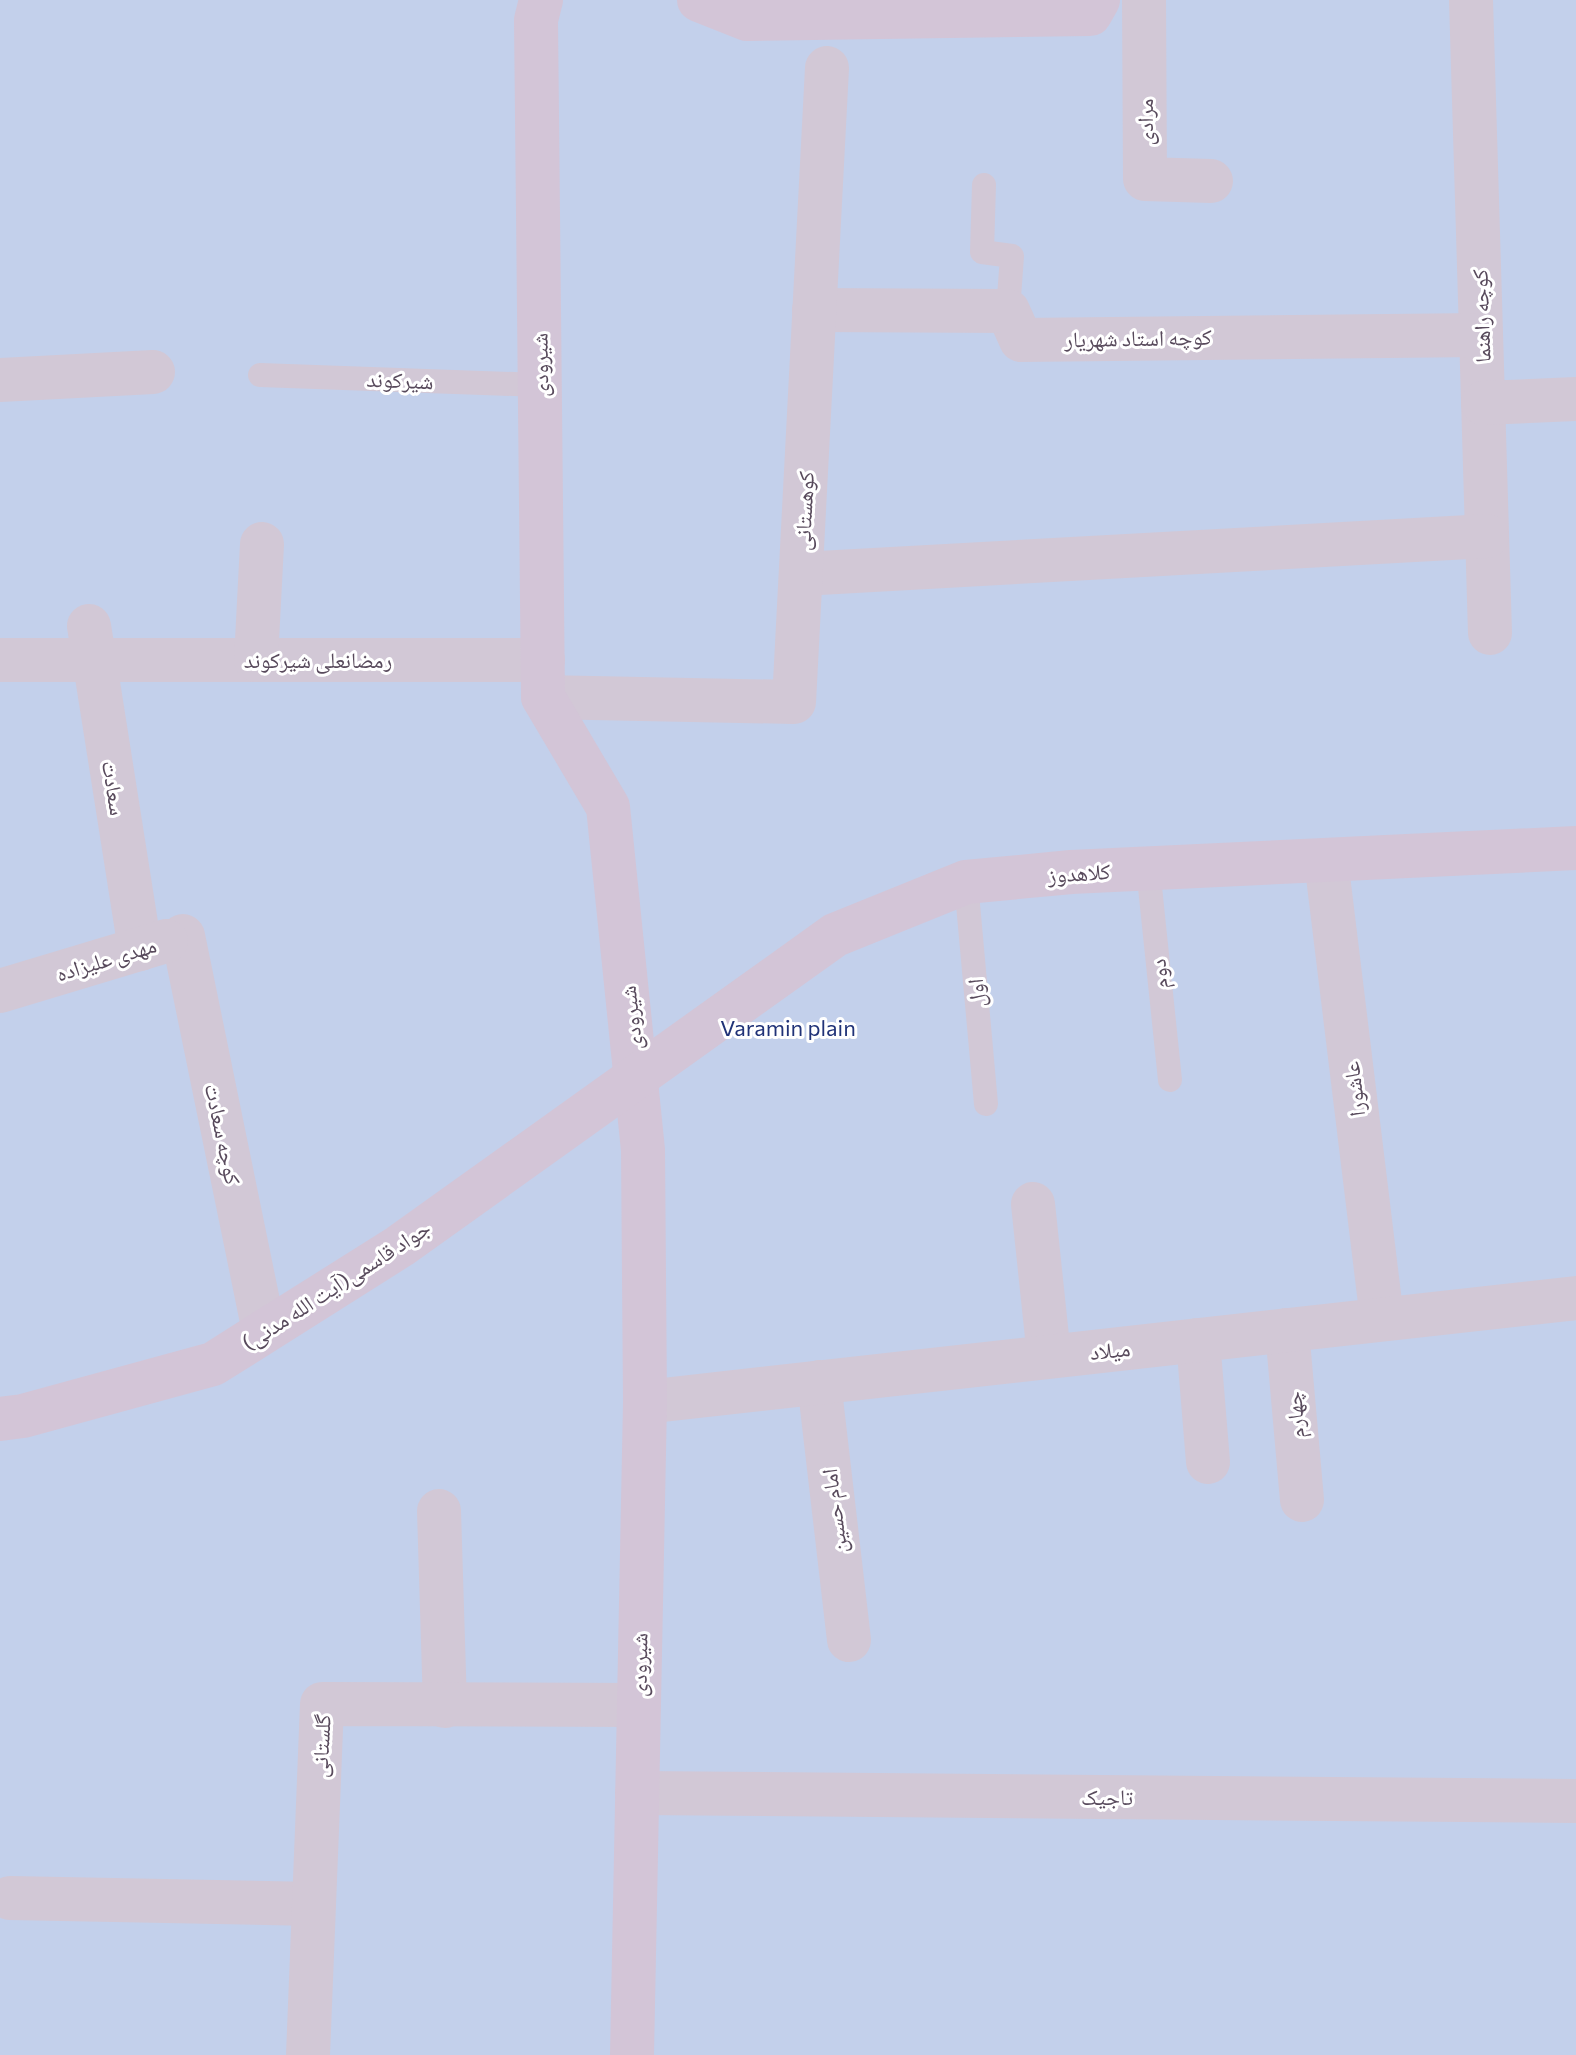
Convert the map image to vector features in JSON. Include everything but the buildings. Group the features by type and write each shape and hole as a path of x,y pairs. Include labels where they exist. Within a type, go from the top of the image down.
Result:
{"street":[{"name":"شیرودی","path":"541,0 536,20 543,678 608,807 643,1150 645,1402 632,2055"},
{"path":"699,0 747,19 1090,14 1098,0"},
{"name":"مرادی","path":"1144,0 1145,179 1211,181"},
{"name":"کوچه راهنما","path":"1471,0 1490,633"},
{"name":"کوهستانی","path":"543,678 794,702 827,68"},
{"path":"814,310 1008,311"},
{"name":"کوچه استاد شهریار","path":"1008,311 1021,340 1481,335"},
{"path":"0,380 153,372"},
{"path":"1483,403 1576,399"},
{"path":"801,574 1487,536"},
{"path":"256,660 262,544"},
{"name":"رمضانعلی شیرکوند","path":"0,660 91,643 256,660 543,678"},
{"name":"سعادت","path":"91,643 140,949"},
{"name":"کلاهدوز","path":"637,1077 835,935 966,882 1148,868 1576,848"},
{"name":"عاشورا","path":"1326,860 1382,1319"},
{"name":"مهدی علیزاده","path":"0,991 197,932"},
{"name":"کوچه سعادت","path":"197,932 264,1331"},
{"name":"جواد قاسمی(آیت الله مدنی)","path":"0,1419 23,1416 213,1364 400,1246 637,1077"},
{"path":"1033,1204 1049,1356"},
{"name":"میلاد","path":"645,1402 1576,1298"},
{"name":"چهارم","path":"1287,1330 1302,1500"},
{"path":"1198,1340 1208,1462"},
{"name":"امام حسین","path":"819,1382 849,1640"},
{"path":"439,1511 445,1706"},
{"name":"گلستانی","path":"308,2055 322,1704 638,1705"},
{"name":"تاجیک","path":"637,1793 1576,1801"},
{"path":"10,1898 314,1904"}],"lane":[{"path":"984,185 982,252 1012,256 1008,311"},
{"name":"شیرکوند","path":"260,375 540,385"},
{"name":"دوم","path":"1148,868 1170,1080"},
{"name":"اول","path":"966,882 986,1104"}],"green space":[{"name":"Varamin plain","path":"0,0 1576,0 1576,2055 0,2055"}]}
